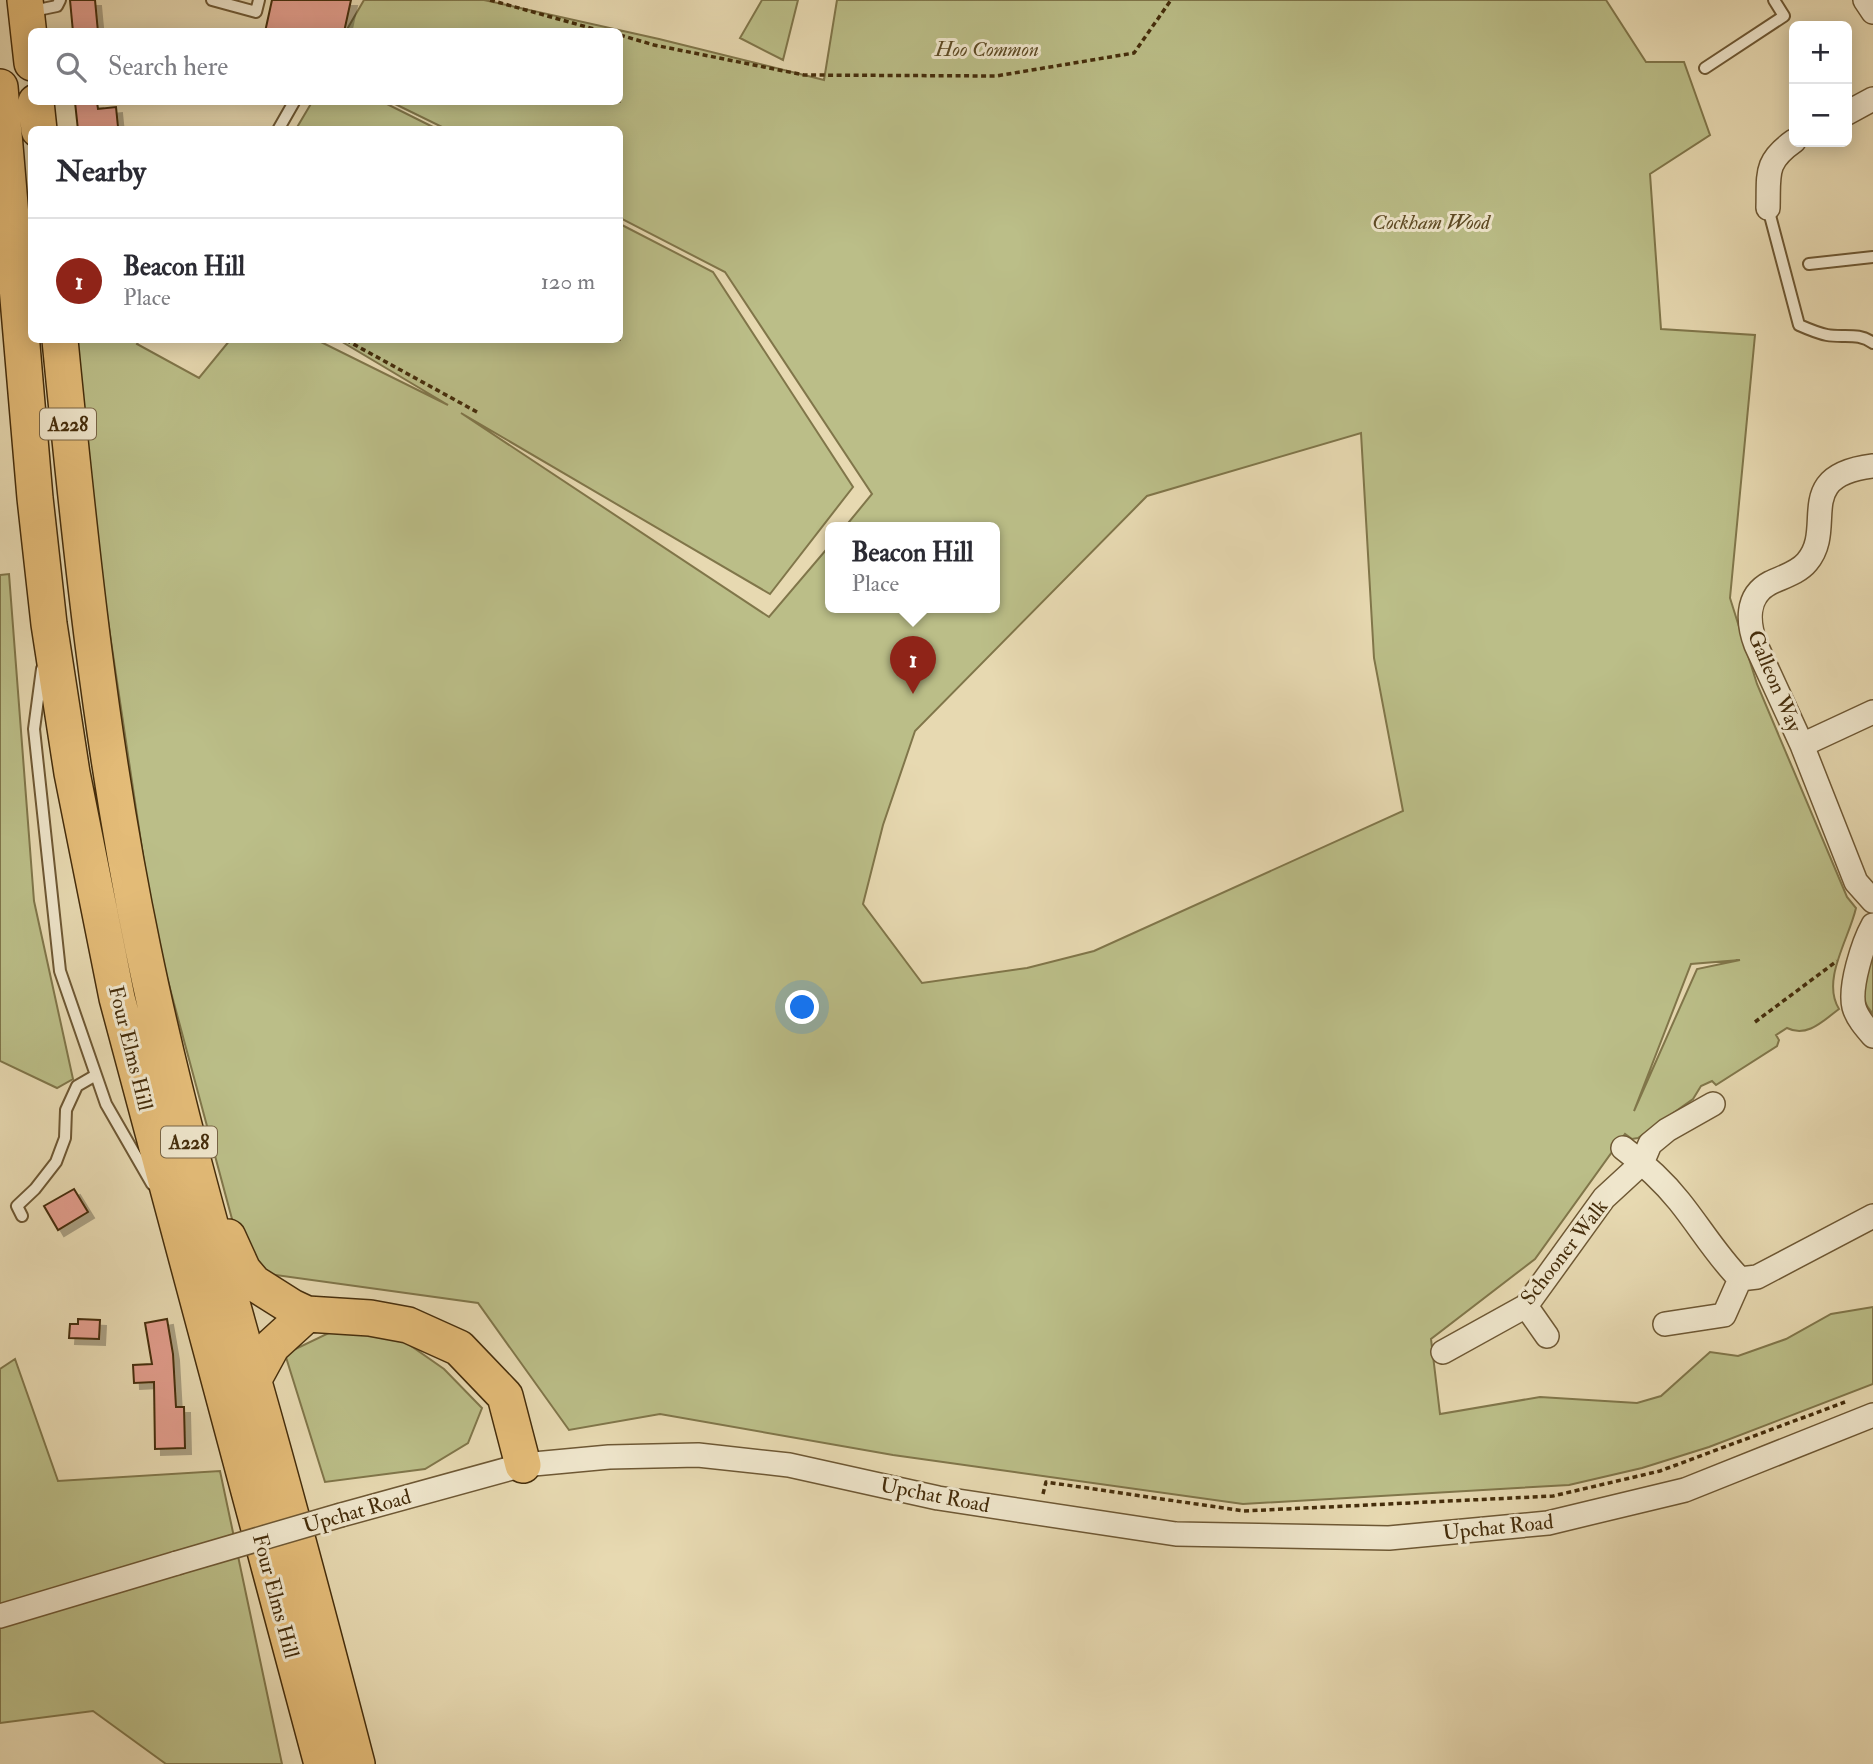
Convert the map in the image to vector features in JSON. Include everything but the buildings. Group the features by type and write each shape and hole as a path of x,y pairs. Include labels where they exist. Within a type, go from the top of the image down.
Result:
{"main road":[{"path":"26,6 28,28"},
{"name":"A228","path":"0,88 9,311"},
{"path":"36,105 38,126"},
{"name":"Four Elms Hill","path":"9,311 49,624 72,773 117,998 322,1764"},
{"name":"Four Elms Hill","path":"60,343 88,605 122,839 143,949 232,1310 254,1379 358,1764"},
{"path":"197,1170 243,1270 265,1292 307,1314 370,1318 408,1325 459,1348 505,1396 523,1465"},
{"path":"254,1379 272,1346 307,1314"}],"street":[{"path":"1865,0 1873,12"},
{"path":"1852,107 1873,99"},
{"path":"1768,208 1769,171 1776,154 1789,145"},
{"name":"Galleon Way","path":"1873,466 1858,468 1836,478 1825,488 1816,541 1808,561 1786,577 1767,584 1754,598 1749,613 1750,629 1756,646 1802,745 1856,882 1873,901"},
{"path":"1802,745 1873,712"},
{"path":"1873,925 1853,993 1854,1010 1873,1036"},
{"name":"Schooner Walk","path":"1443,1352 1526,1306 1604,1198 1642,1163 1650,1144 1667,1130 1713,1104"},
{"path":"1623,1148 1642,1163 1677,1199 1727,1266 1740,1279 1757,1278 1873,1216"},
{"path":"1665,1324 1724,1315 1740,1279"},
{"path":"1526,1306 1548,1336"},
{"name":"Upchat Road","path":"0,1616 341,1515 523,1465 609,1457 698,1455 789,1465 938,1498 1176,1534 1389,1538 1548,1523 1685,1490 1873,1415"}],"lane":[{"path":"26,6 49,9 58,6 60,0"},
{"path":"212,0 256,12 259,0"},
{"path":"1705,68 1784,16 1774,0"},
{"path":"280,126 292,105"},
{"path":"1768,208 1799,326 1824,334 1867,338 1873,343"},
{"path":"1809,264 1873,257"},
{"path":"49,624 34,729 60,971 106,1104 177,1226"},
{"path":"22,1216 17,1206 35,1189 56,1162 65,1138 66,1110 77,1086 96,1075"}],"path":[{"path":"490,0 591,28"},
{"path":"623,36 654,45 804,75 996,76 1133,52 1171,0"},
{"path":"351,343 477,412"},
{"path":"1755,1022 1830,965 1843,958 1861,959"},
{"path":"1038,1513 1046,1482 1244,1511 1553,1496 1660,1471 1848,1401"}],"green space":[{"path":"364,0 484,0 610,28 348,28"},
{"path":"762,0 798,0 783,60 740,38"},
{"path":"837,0 1606,0 1646,62 1684,62 1710,135 1650,174 1661,329 1755,335 1730,598 1757,684 1847,897 1856,908 1835,972 1834,998 1839,1009 1808,1030 1794,1031 1787,1028 1776,1035 1779,1040 1777,1046 1716,1085 1712,1081 1701,1086 1693,1099 1638,1138 1632,1139 1625,1134 1535,1259 1431,1339 1440,1414 1540,1397 1637,1403 1661,1396 1710,1352 1738,1356 1786,1339 1831,1314 1873,1307 1873,1384 1709,1447 1642,1468 1569,1485 1243,1504 893,1455 660,1414 569,1430 478,1303 246,1271 154,929 66,343 138,343 199,378 228,343 323,343 448,405 344,343 623,343 623,226 713,272 853,487 770,594 461,413 769,617 825,551 825,613 1000,613 1000,522 849,522 872,494 725,272 623,220 623,126 440,126 397,105 623,105 623,31 824,80","holes":["1361,433 1374,658 1403,811 1094,951 1027,968 922,983 863,904 883,825 915,731 1147,496","1740,960 1697,969 1634,1111 1691,964"]},
{"path":"310,105 389,105 431,126 298,126"},
{"path":"9,574 34,901 73,1079 57,1088 0,1061 0,575"},
{"path":"1873,945 1873,1014 1863,997 1862,981"},
{"path":"337,1329 401,1339 444,1369 482,1408 468,1443 425,1469 325,1482 285,1354"},
{"path":"15,1359 58,1481 220,1471 282,1764 166,1764 93,1711 0,1723 0,1369"}],"place":[{"name":"Beacon Hill","path":"913,694"}],"park label":[{"name":"Hoo Common","path":"987,49"},
{"name":"Cockham Wood","path":"1431,222"}]}
